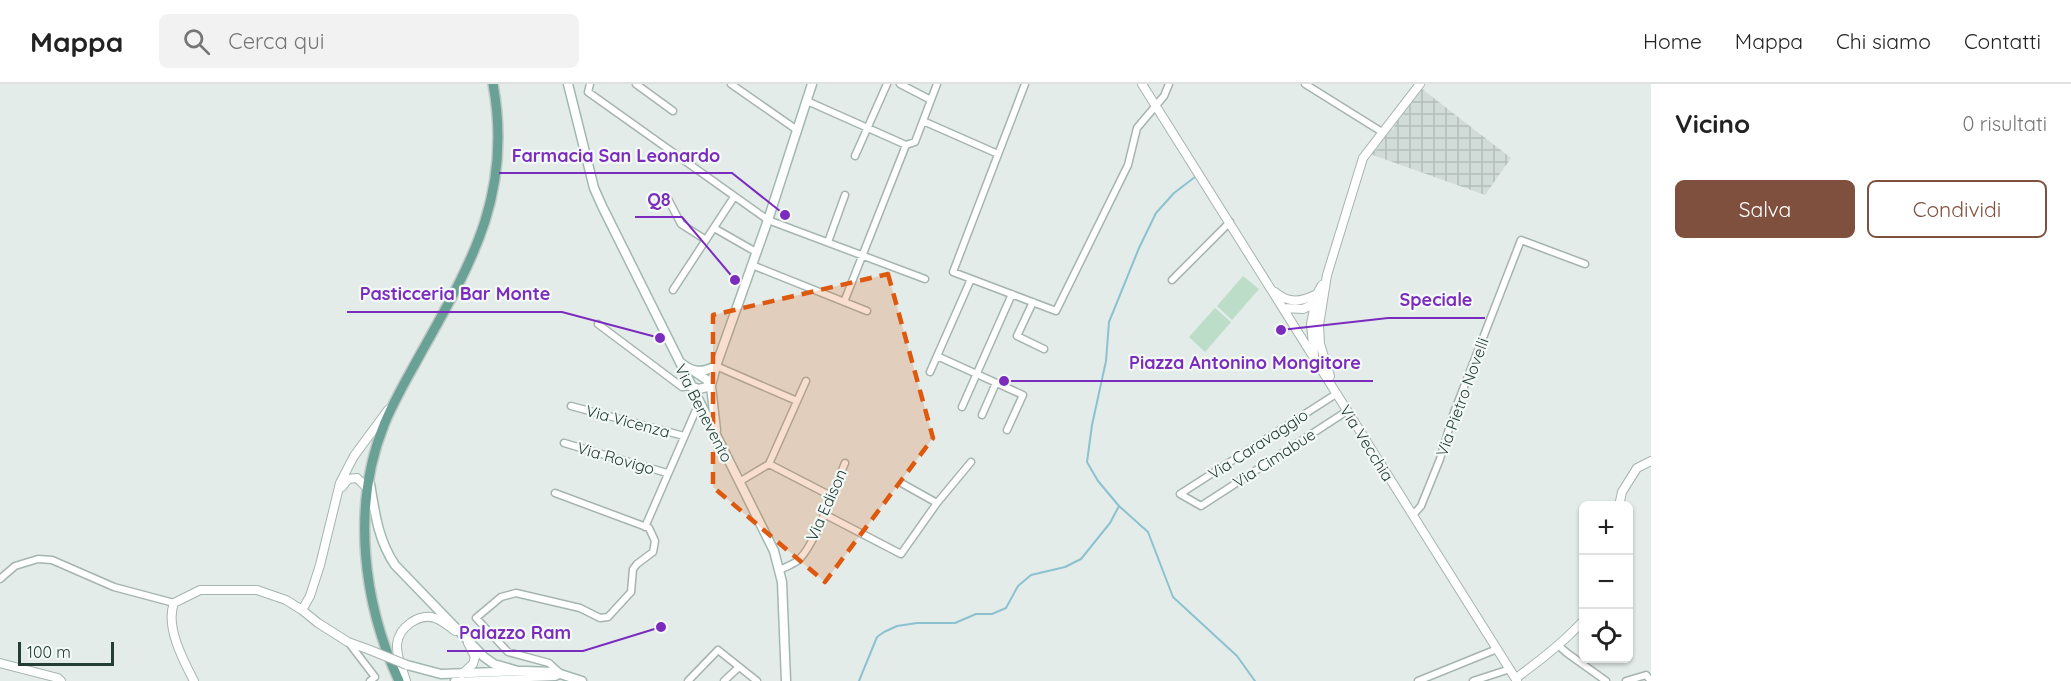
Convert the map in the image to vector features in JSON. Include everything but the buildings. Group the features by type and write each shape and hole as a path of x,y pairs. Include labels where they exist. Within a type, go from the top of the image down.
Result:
{"main road":[{"path":"399,681 380,633 370,589 365,533 372,465 383,427 393,404 458,287 488,217 495,180 498,138 493,84"},
{"name":"Via Benevento","path":"568,84 594,188 690,386 774,551 780,570 784,609 786,681"},
{"path":"717,439 711,386 716,366 768,220 812,84"},
{"path":"678,359 686,367 701,375 711,386"},
{"path":"695,372 702,372 716,366"},
{"path":"690,386 699,388 711,386"},
{"path":"369,485 378,530 387,554 406,578 484,657 494,664 518,671"},
{"path":"407,664 441,674 554,672 582,681"}],"street":[{"path":"590,84 588,92 768,220 925,279"},
{"path":"636,84 673,111"},
{"path":"731,84 797,130"},
{"path":"855,156 887,84"},
{"path":"900,84 931,100"},
{"path":"807,101 906,145 915,142 937,84"},
{"path":"1025,84 953,272 1056,311 1128,165 1137,128 1164,96 1169,84"},
{"name":"Via Vecchia","path":"1142,84 1516,680"},
{"path":"1305,84 1382,132"},
{"path":"1314,358 1311,324 1315,303 1327,275 1364,158 1420,84"},
{"path":"923,122 998,154"},
{"path":"844,302 906,145"},
{"path":"828,242 845,195"},
{"path":"667,197 681,224 706,240"},
{"path":"674,290 734,197"},
{"path":"1172,280 1230,222"},
{"path":"714,228 756,252"},
{"name":"Via Pietro Novelli","path":"1413,515 1421,506 1440,459 1452,415 1521,240 1585,264"},
{"path":"752,265 867,311"},
{"path":"930,372 971,279"},
{"path":"1271,288 1278,295 1290,301 1320,295"},
{"path":"962,407 1012,294"},
{"path":"1320,295 1320,344 1336,394"},
{"path":"1033,302 1017,336 1044,349"},
{"path":"1283,308 1296,310 1315,303"},
{"path":"598,324 682,387 690,386"},
{"path":"937,356 995,385 1023,395 1007,430"},
{"path":"716,366 797,401"},
{"path":"739,482 769,464 806,381"},
{"path":"982,415 995,385"},
{"name":"Via Caravaggio","path":"1201,506 1180,494 1336,394"},
{"path":"645,527 699,403"},
{"path":"302,610 310,596 340,483 354,456 393,404"},
{"name":"Via Vicenza","path":"571,406 684,436"},
{"name":"Via Cimabue","path":"1201,506 1347,411"},
{"name":"Via Rovigo","path":"564,443 667,473"},
{"path":"1620,501 1622,492 1638,468 1651,461"},
{"path":"824,514 902,554 937,503 971,462"},
{"name":"Via Edison","path":"780,570 797,561 805,553 845,463"},
{"path":"769,464 831,496"},
{"path":"337,499 345,482 353,477 369,485"},
{"path":"903,484 937,503"},
{"path":"454,681 555,677 561,674 549,663 508,652 476,618 501,597 516,593 580,608 600,618 608,617 631,592 632,573 635,566 654,552 654,537 649,528 555,493"},
{"path":"0,579 15,566 38,559 52,560 114,587 174,603 200,590 257,590 286,600 318,624 348,642 407,664"},
{"path":"174,603 170,613 174,631 185,664 194,681"},
{"path":"406,681 397,652 400,633 413,622 424,617 437,619 464,638 471,648 475,657 473,664 462,674"},
{"path":"1516,680 1559,646 1579,625"},
{"path":"348,642 375,676 370,681"},
{"path":"1559,646 1606,681"},
{"path":"1418,681 1497,649"},
{"path":"688,681 718,650 757,681"},
{"path":"478,673 485,663 484,657"},
{"path":"0,663 58,678 61,681"},
{"path":"724,681 739,667"},
{"path":"1473,681 1496,677 1510,669"},
{"path":"1626,681 1646,675 1651,681"}],"highlighted area":[{"path":"888,274 933,438 825,582 713,487 713,315"}],"shaded area":[{"path":"1422,89 1511,158 1485,195 1370,154 1376,150 1386,133 1394,128 1396,120"}],"green space":[{"path":"1243,276 1259,289 1232,320 1217,306"},
{"path":"1215,308 1231,322 1205,352 1189,337"}],"waterway":[{"path":"1195,177 1174,193 1156,213 1109,322 1106,361 1092,425 1087,462 1098,481 1119,506 1148,532 1173,597 1237,656 1255,681"},
{"path":"859,681 877,637 884,632 897,626 917,623 955,623 976,614 992,614 1006,608 1018,586 1031,575 1065,567 1081,559 1110,523 1119,506"}],"place":[{"name":"Farmacia San Leonardo","path":"785,215"},
{"name":"Q8","path":"735,280"},
{"name":"Speciale","path":"1281,330"},
{"name":"Pasticceria Bar Monte","path":"660,338"},
{"name":"Piazza Antonino Mongitore","path":"1004,381"},
{"name":"Palazzo Ram","path":"661,627"}]}
